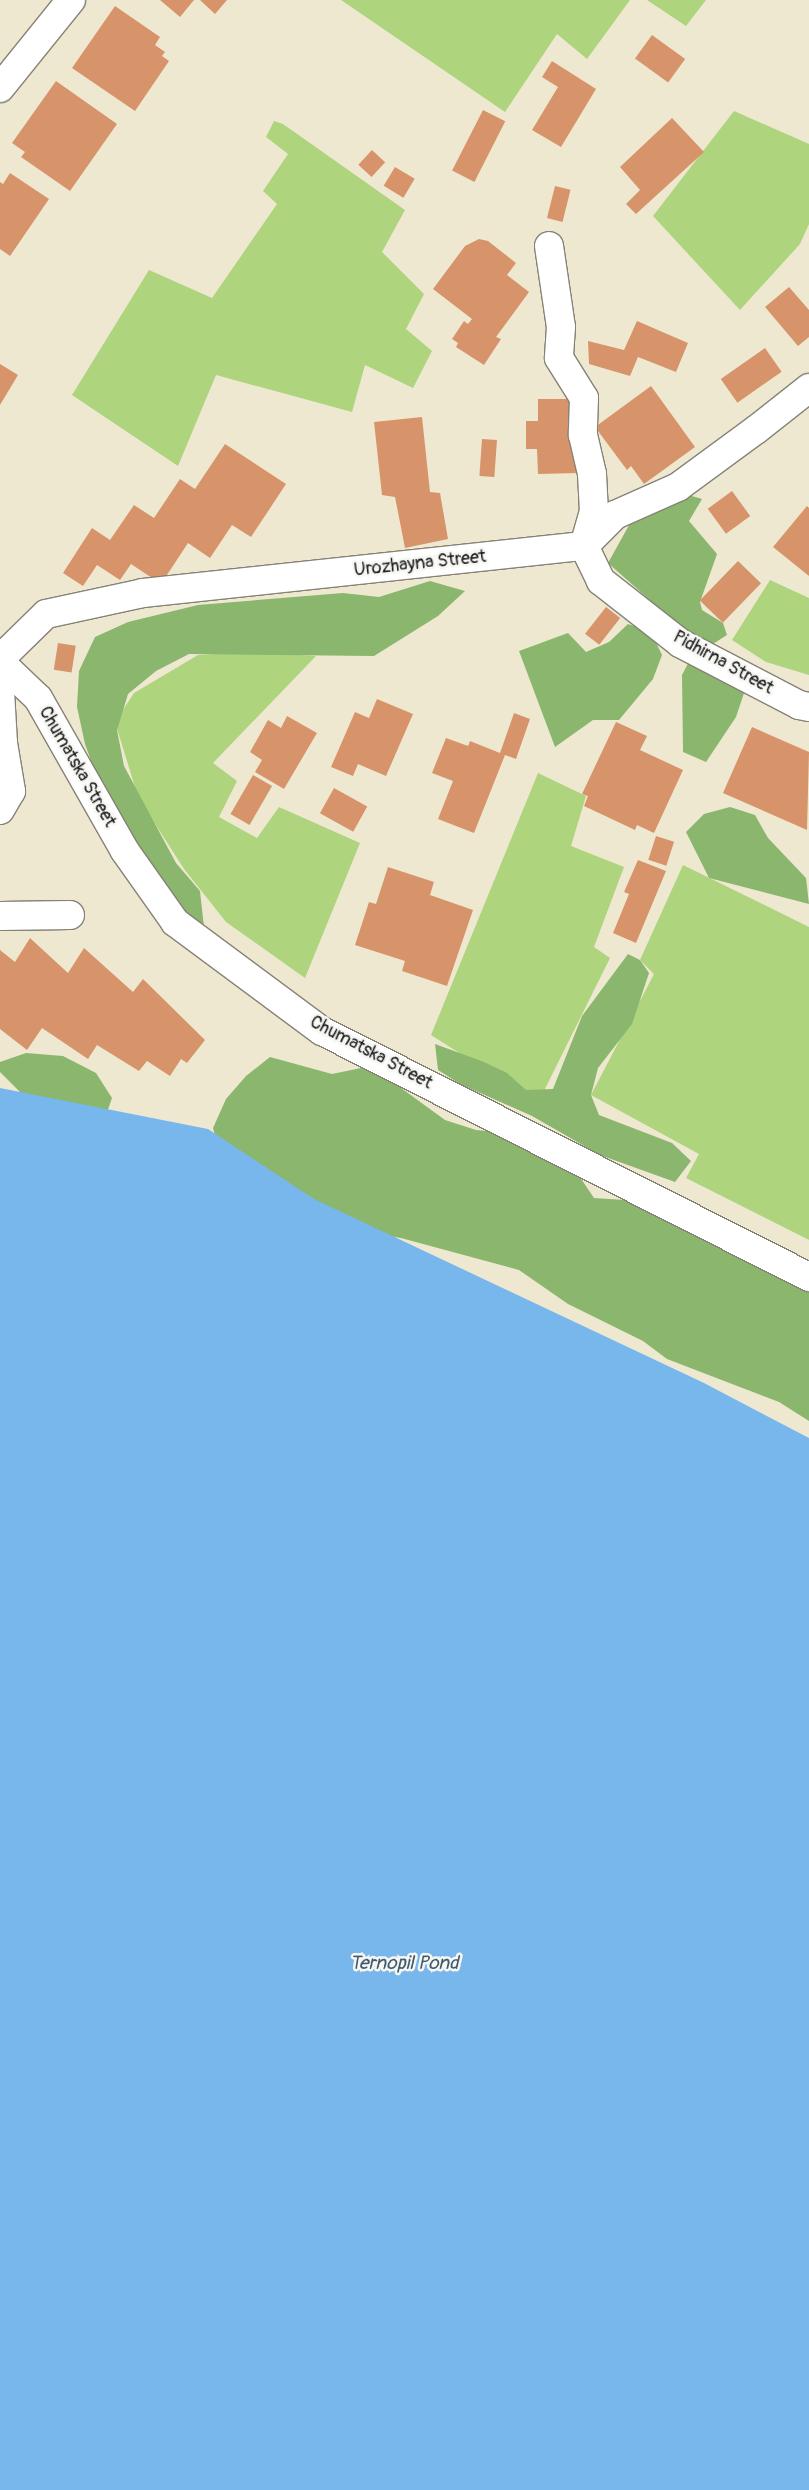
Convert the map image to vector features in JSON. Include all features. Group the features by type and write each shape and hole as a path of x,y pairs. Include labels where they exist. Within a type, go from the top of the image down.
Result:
{"street":[{"path":"0,88 71,0"},
{"path":"549,246 561,327 560,358 584,398 583,435 592,474 594,510 584,546"},
{"path":"584,546 615,515 678,487 758,429 809,388"},
{"name":"Urozhayna Street","path":"0,661 46,614 143,593 584,546"},
{"name":"Pidhirna Street","path":"584,546 601,581 680,643 800,705 809,707"},
{"name":"Chumatska Street","path":"0,661 38,698 125,851 175,922 322,1031 809,1277"},
{"path":"0,691 3,743 11,792 0,810"},
{"path":"0,916 70,914"}],"green space":[{"path":"341,0 630,0 587,59 557,34 505,112"},
{"path":"647,0 706,0 686,26"},
{"path":"734,111 809,144 809,224 800,244 740,310 653,216"},
{"path":"274,121 283,124 405,210 382,252 424,294 406,329 432,351 413,388 365,365 352,412 216,375 178,466 72,395 149,270 212,298 277,204 263,191 288,154 266,137"},
{"path":"678,492 702,499 689,521 717,554 700,602 702,610 723,623 727,635 705,649 608,563 633,518"},
{"path":"770,580 809,598 809,675 766,662 732,640"},
{"path":"430,581 465,591 438,616 374,656 189,654 156,671 128,694 117,730 124,766 176,863 200,891 204,927 174,906 110,814 85,744 77,707 79,671 95,637 128,622 198,605 343,593 379,597"},
{"path":"628,624 651,632 662,655 653,679 619,720 593,720 555,747 519,651 568,633 586,652 609,642"},
{"path":"245,652 316,656 213,763 237,781 219,817 257,838 279,807 360,843 305,978 226,922 184,869 138,797 115,722 134,693 198,655"},
{"path":"694,652 743,686 744,693 736,717 706,762 683,752 682,675"},
{"path":"538,773 586,796 571,846 624,867 594,947 610,958 538,1103 431,1035"},
{"path":"730,807 755,815 768,838 806,878 809,904 709,878 686,832 704,814"},
{"path":"683,865 809,927 809,1240 686,1178 699,1154 591,1095 654,974 640,960"},
{"path":"628,954 640,960 649,973 632,1024 598,1068 591,1095 599,1115 672,1143 691,1161 675,1182 600,1155 532,1116 460,1084 438,1070 435,1044 484,1062 507,1073 526,1090 553,1089 582,1016"},
{"path":"26,1053 63,1056 96,1073 112,1098 99,1135 44,1116 0,1072 0,1062"},
{"path":"270,1057 332,1074 361,1068 390,1080 445,1120 476,1130 537,1136 563,1152 594,1198 656,1202 809,1286 809,1421 779,1402 667,1359 643,1341 568,1304 519,1270 401,1238 342,1228 221,1157 213,1128 226,1099 246,1076"}],"water":[{"name":"Ternopil Pond","path":"0,1088 208,1129 314,1199 704,1383 809,1438 809,2490 0,2490"}],"building":[{"path":"160,0 194,0 180,17"},
{"path":"200,0 227,0 215,14"},
{"path":"115,6 160,37 155,45 165,52 162,56 169,61 135,111 72,68"},
{"path":"652,35 685,59 668,83 635,58"},
{"path":"552,61 596,89 561,147 532,130 558,87 542,77"},
{"path":"56,81 117,124 70,191 21,157 25,152 12,143"},
{"path":"483,110 505,121 474,182 452,171"},
{"path":"672,118 704,152 636,214 626,204 640,190 620,167"},
{"path":"372,150 385,162 372,177 358,165"},
{"path":"395,167 415,179 403,198 384,186"},
{"path":"10,173 49,199 10,256 0,249 0,182 3,184"},
{"path":"555,186 571,190 563,222 547,218"},
{"path":"479,239 488,241 516,263 507,275 529,292 496,337 501,339 484,365 456,347 458,343 452,339 464,321 468,324 472,319 433,289 465,246"},
{"path":"789,287 809,310 809,337 798,346 765,307"},
{"path":"637,321 688,343 676,372 638,357 630,376 589,364 588,341 624,350"},
{"path":"765,348 782,372 737,403 721,379"},
{"path":"0,364 18,375 0,405"},
{"path":"651,386 695,447 644,484 631,466 627,470 595,427"},
{"path":"538,399 578,399 578,473 538,474 537,449 526,449 526,421 538,421"},
{"path":"422,417 430,492 440,493 448,539 405,548 395,497 382,495 374,422"},
{"path":"482,439 497,440 494,477 479,476"},
{"path":"225,444 286,484 251,537 232,525 210,558 188,543 161,584 131,564 120,580 97,565 83,586 63,573 92,528 110,540 134,505 154,518 180,479 195,489"},
{"path":"732,491 750,516 726,534 708,509"},
{"path":"807,506 809,508 809,576 773,547"},
{"path":"738,561 761,583 723,623 700,601"},
{"path":"606,607 620,618 599,645 585,634"},
{"path":"58,643 76,646 72,672 54,670"},
{"path":"377,699 413,714 386,776 358,764 353,776 331,767 355,712 369,718"},
{"path":"514,713 530,719 516,759 505,755 474,833 438,819 453,781 432,773 446,738 468,746 470,741 500,753"},
{"path":"287,716 317,733 284,789 255,772 262,760 250,752 268,720 281,728"},
{"path":"616,722 647,736 640,750 683,770 654,833 637,825 635,830 584,806 588,796 582,794"},
{"path":"752,727 809,752 807,830 723,793"},
{"path":"253,775 272,786 250,825 230,814"},
{"path":"334,788 367,806 353,832 320,813"},
{"path":"656,836 674,842 666,866 648,860"},
{"path":"638,860 666,871 636,943 613,933 629,894 624,892"},
{"path":"388,867 434,882 430,895 473,910 447,986 402,971 405,961 355,945 369,902 376,904"},
{"path":"30,938 68,973 84,948 133,992 143,979 205,1040 187,1063 181,1059 170,1076 147,1061 139,1071 97,1045 88,1059 42,1028 27,1050 0,1029 0,950 15,962"}]}
